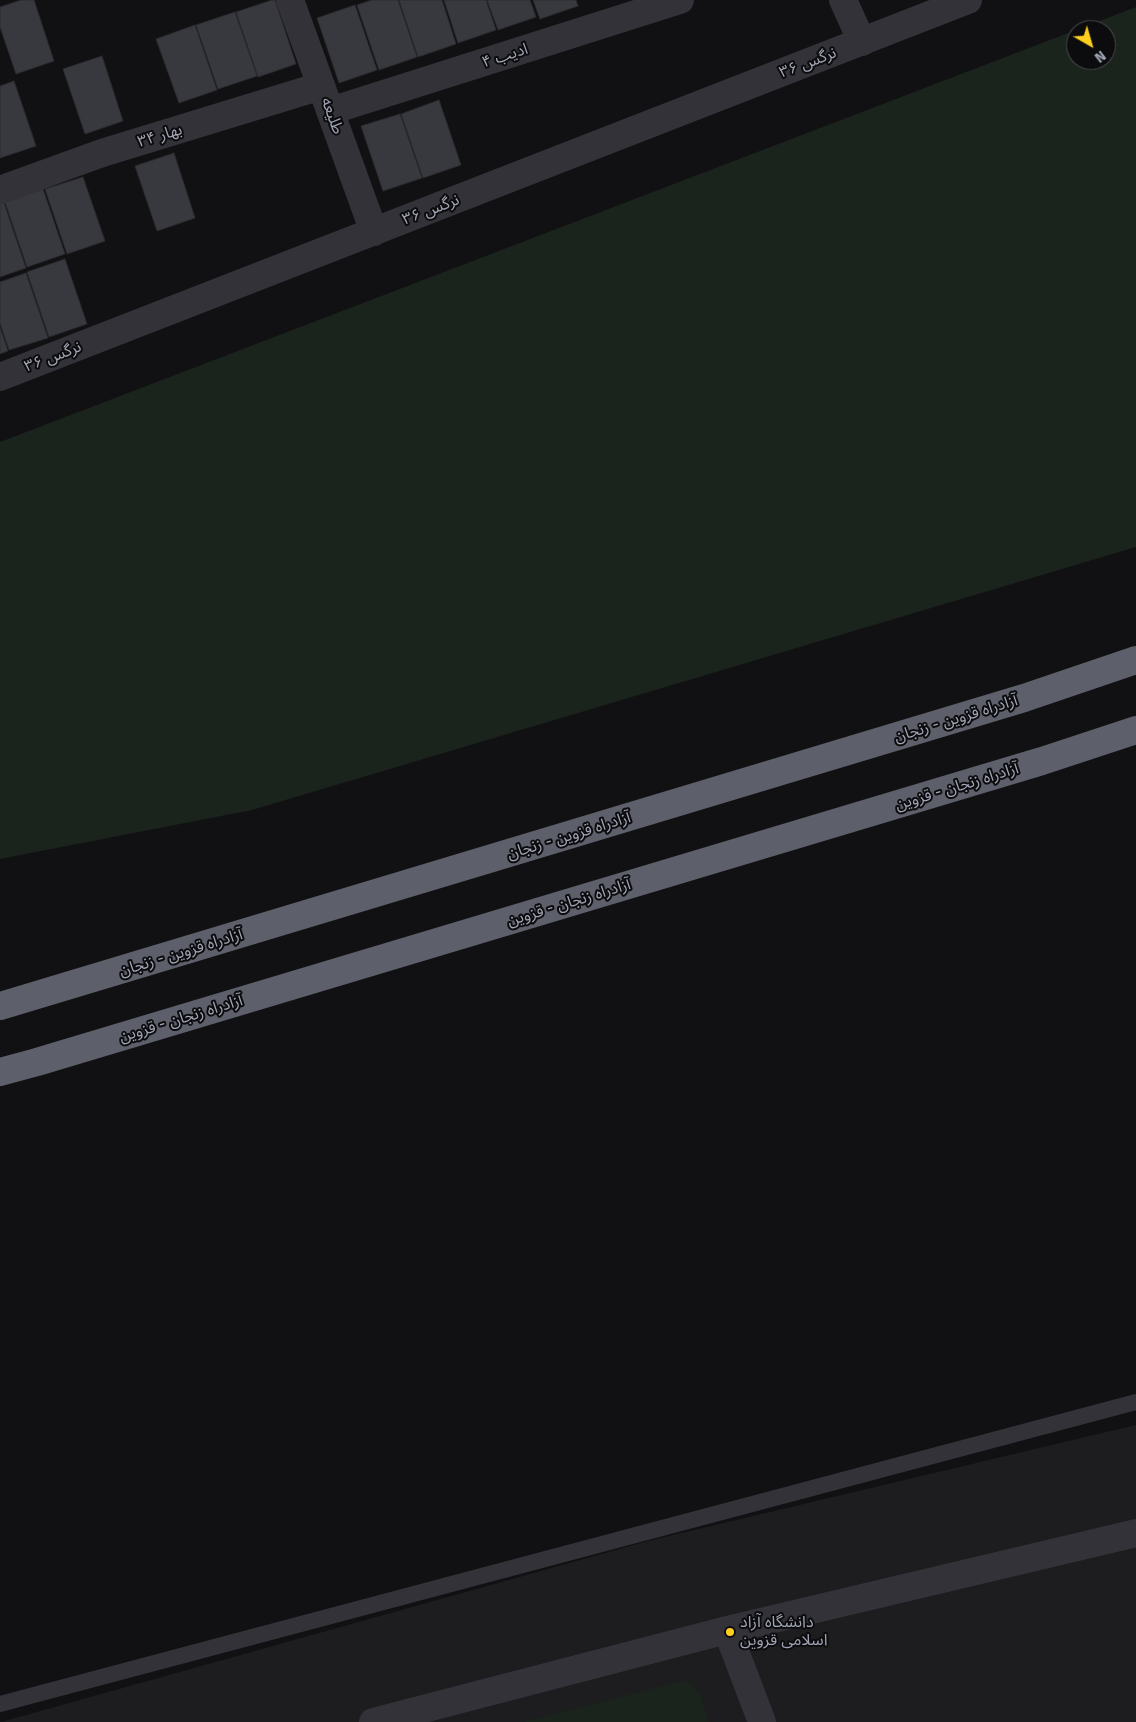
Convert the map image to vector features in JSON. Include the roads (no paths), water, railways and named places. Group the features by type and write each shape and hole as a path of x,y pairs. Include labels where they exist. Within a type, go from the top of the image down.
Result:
{"highway":[{"name":"آزادراه قزوین - زنجان","path":"0,1006 1024,698 1136,660"},
{"name":"آزادراه زنجان - قزوین","path":"0,1072 1032,764 1136,730"}],"street":[{"name":"طلیعه","path":"290,0 374,232"},
{"name":"ادیب ۴","path":"330,111 680,0"},
{"path":"843,0 862,42"},
{"name":"نرگس ۳۶","path":"0,377 968,0"},
{"name":"بهار ۳۴","path":"0,190 102,153 321,86"},
{"path":"373,1722 727,1630 1136,1533"},
{"path":"727,1630 762,1722"}],"lane":[{"path":"0,1704 1136,1402"}],"place":[{"name":"دانشگاه آزاد اسلامی قزوین","path":"730,1632"}]}
